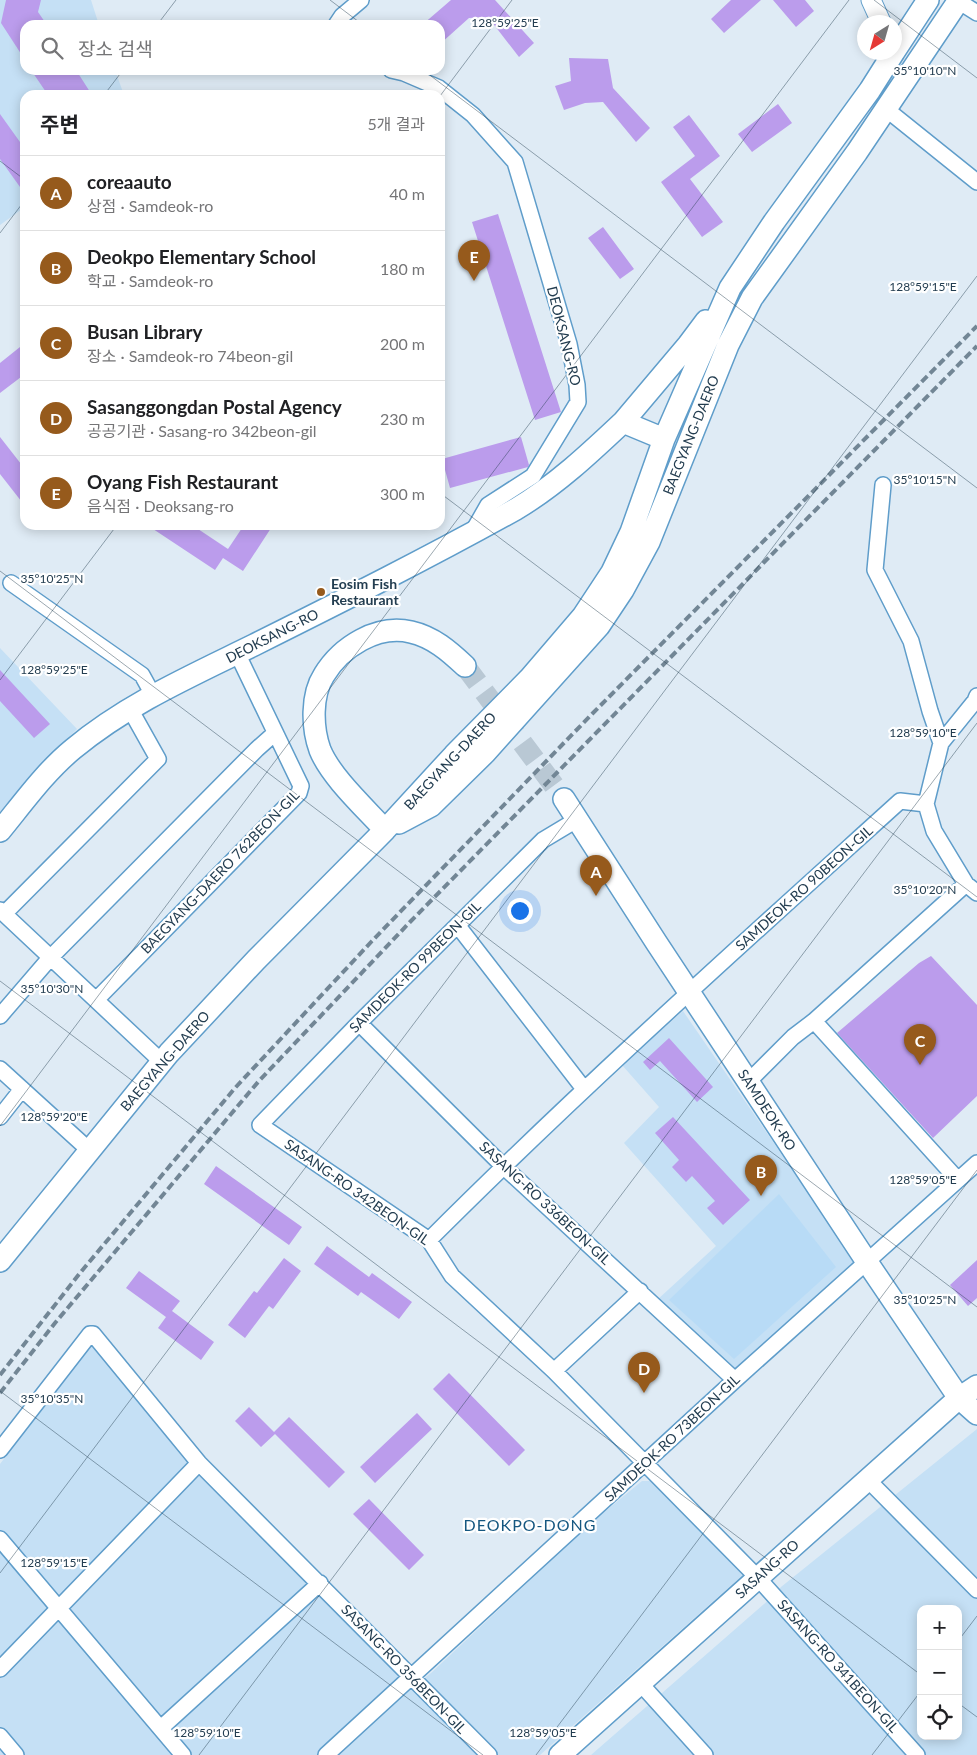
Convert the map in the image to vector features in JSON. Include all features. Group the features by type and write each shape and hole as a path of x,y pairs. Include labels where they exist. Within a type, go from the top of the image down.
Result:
{"main road":[{"name":"BAEGYANG-DAERO","path":"902,38 928,0"},
{"name":"BAEGYANG-DAERO","path":"385,830 431,806 486,753 598,626 623,590 649,542 728,345 752,298 886,109 959,1"},
{"name":"BAEGYANG-DAERO","path":"0,1261 162,1062 256,960 385,830 454,755 529,679 584,616 612,572 631,532 664,439 730,288 774,222 838,136 887,60"},
{"name":"DEOKSANG-RO","path":"0,831 47,774 71,750 130,709 153,695 471,534 540,495 577,466 623,422 688,345 730,288"},
{"path":"623,422 664,439"},
{"path":"385,830 331,770 321,751 316,734 315,717 316,696 323,676 348,648 367,637 386,632 408,631 424,636 444,647 465,666"},
{"name":"SAMDEOK-RO","path":"564,799 867,1262 959,1398 977,1414"},
{"name":"SASANG-RO","path":"560,1755 959,1398 977,1386"}],"street":[{"path":"339,20 361,0"},
{"path":"871,0 878,15"},
{"name":"BAEGYANG-DAERO","path":"959,1 977,13"},
{"path":"896,60 909,75"},
{"name":"DEOKSANG-RO","path":"409,75 442,90"},
{"name":"DEOKSANG-RO","path":"445,93 473,115 515,162 569,344 577,385 578,402 533,476 488,505 471,534"},
{"path":"886,109 977,182"},
{"path":"883,485 875,570 911,642 941,743"},
{"path":"11,583 142,675 153,695"},
{"name":"BAEGYANG-DAERO 762BEON-GIL","path":"96,1000 299,793 301,786 237,654"},
{"path":"748,1082 792,1037 814,1021 972,888 934,831 926,804 941,743 977,696"},
{"path":"130,709 158,759 2,912 162,1062"},
{"path":"0,1016 50,958 275,732"},
{"name":"SAMDEOK-RO 90BEON-GIL","path":"690,992 900,800 926,804"},
{"name":"SAMDEOK-RO 99BEON-GIL","path":"260,1125 359,1023 543,840 578,819"},
{"path":"458,926 584,1089"},
{"path":"429,1240 584,1089 690,992"},
{"path":"814,1021 958,1180"},
{"name":"SASANG-RO 336BEON-GIL","path":"359,1023 503,1166 735,1380"},
{"path":"0,1069 89,1150"},
{"path":"0,1117 22,1089"},
{"name":"SASANG-RO 342BEON-GIL","path":"260,1125 429,1240 452,1276 554,1371 758,1578"},
{"name":"SAMDEOK-RO 73BEON-GIL","path":"326,1755 735,1380 977,1163"},
{"path":"554,1371 640,1291"},
{"name":"SASANG-RO 356BEON-GIL","path":"0,1450 90,1334 93,1334 199,1463 489,1755"},
{"path":"0,1669 199,1463"},
{"path":"868,1480 977,1590"},
{"path":"0,1539 183,1755"},
{"name":"SASANG-RO 341BEON-GIL","path":"758,1578 917,1755"},
{"path":"161,1728 320,1583"},
{"path":"640,1683 704,1755"},
{"path":"0,1736 16,1755"}],"shaded area":[{"path":"0,0 91,0 97,20 20,20 20,75 117,75 122,90 20,90 20,211 0,225"},
{"path":"0,648 77,729 28,779 0,812"},
{"path":"683,1011 855,1261 735,1371 657,1300 716,1246 624,1143 659,1107 622,1065"},
{"path":"779,1194 836,1267 734,1359 669,1300"},
{"path":"90,1340 183,1458 412,1688 431,1673 591,1523 642,1481 654,1481 745,1573 540,1755 0,1755 0,1464 62,1383"},
{"path":"977,1429 977,1755 591,1755 771,1598 781,1587"}],"building":[{"path":"6,0 41,0 38,12 44,20 20,20 20,52 1,23"},
{"path":"451,0 495,0 534,43 519,57 488,17 469,18 445,40 445,20 428,20"},
{"path":"731,0 761,0 724,33 711,19"},
{"path":"773,0 805,0 814,11 796,27"},
{"path":"569,58 608,59 613,88 650,128 636,142 603,102 585,103 564,110 555,86 571,81"},
{"path":"34,75 79,75 89,90 45,90"},
{"path":"778,104 792,123 752,152 738,134"},
{"path":"0,114 20,142 20,187 0,159"},
{"path":"689,115 720,156 690,179 723,222 702,237 661,182 695,156 673,127"},
{"path":"498,214 561,412 535,420 472,222"},
{"path":"603,227 634,269 620,279 588,238"},
{"path":"20,347 20,378 0,393 0,363"},
{"path":"0,437 20,463 20,500 0,474"},
{"path":"521,437 529,465 528,467 450,488 445,470 445,458"},
{"path":"155,530 200,530 228,549 241,530 270,530 243,571 223,558 215,570"},
{"path":"0,670 50,724 34,738 0,701"},
{"path":"931,956 977,1005 977,1096 933,1138 837,1033 919,963"},
{"path":"669,1038 713,1087 697,1102 660,1061 650,1070 643,1062"},
{"path":"673,1117 750,1200 723,1225 707,1208 715,1201 692,1176 686,1182 672,1167 679,1160 655,1133"},
{"path":"216,1166 302,1227 289,1245 204,1184"},
{"path":"327,1246 369,1277 372,1273 412,1302 399,1319 361,1292 358,1296 314,1264"},
{"path":"284,1258 301,1271 273,1309 269,1306 245,1338 228,1325 254,1291 257,1293"},
{"path":"977,1260 977,1298 968,1306 950,1285"},
{"path":"139,1271 180,1301 172,1311 214,1342 201,1360 158,1328 166,1317 126,1288"},
{"path":"449,1373 525,1450 509,1466 433,1389"},
{"path":"249,1407 274,1432 289,1417 345,1472 329,1488 275,1434 261,1447 235,1421"},
{"path":"417,1413 432,1429 375,1483 360,1467"},
{"path":"369,1499 424,1555 409,1570 353,1514"}],"tunnel":[{"path":"465,666 564,799"}],"railway":[{"path":"0,1375 80,1273 235,1088 372,941 592,714 977,326"},
{"path":"0,1393 55,1323 258,1082 410,922 977,346"}],"place":[{"name":"Oyang Fish Restaurant","path":"474,281"},
{"name":"Eosim Fish Restaurant","path":"321,592"},
{"name":"coreaauto","path":"596,896"},
{"name":"Busan Library","path":"920,1065"},
{"name":"Deokpo Elementary School","path":"761,1196"},
{"name":"Sasanggongdan Postal Agency","path":"644,1393"}],"district":[{"name":"DEOKPO-DONG","path":"530,1525"}]}
